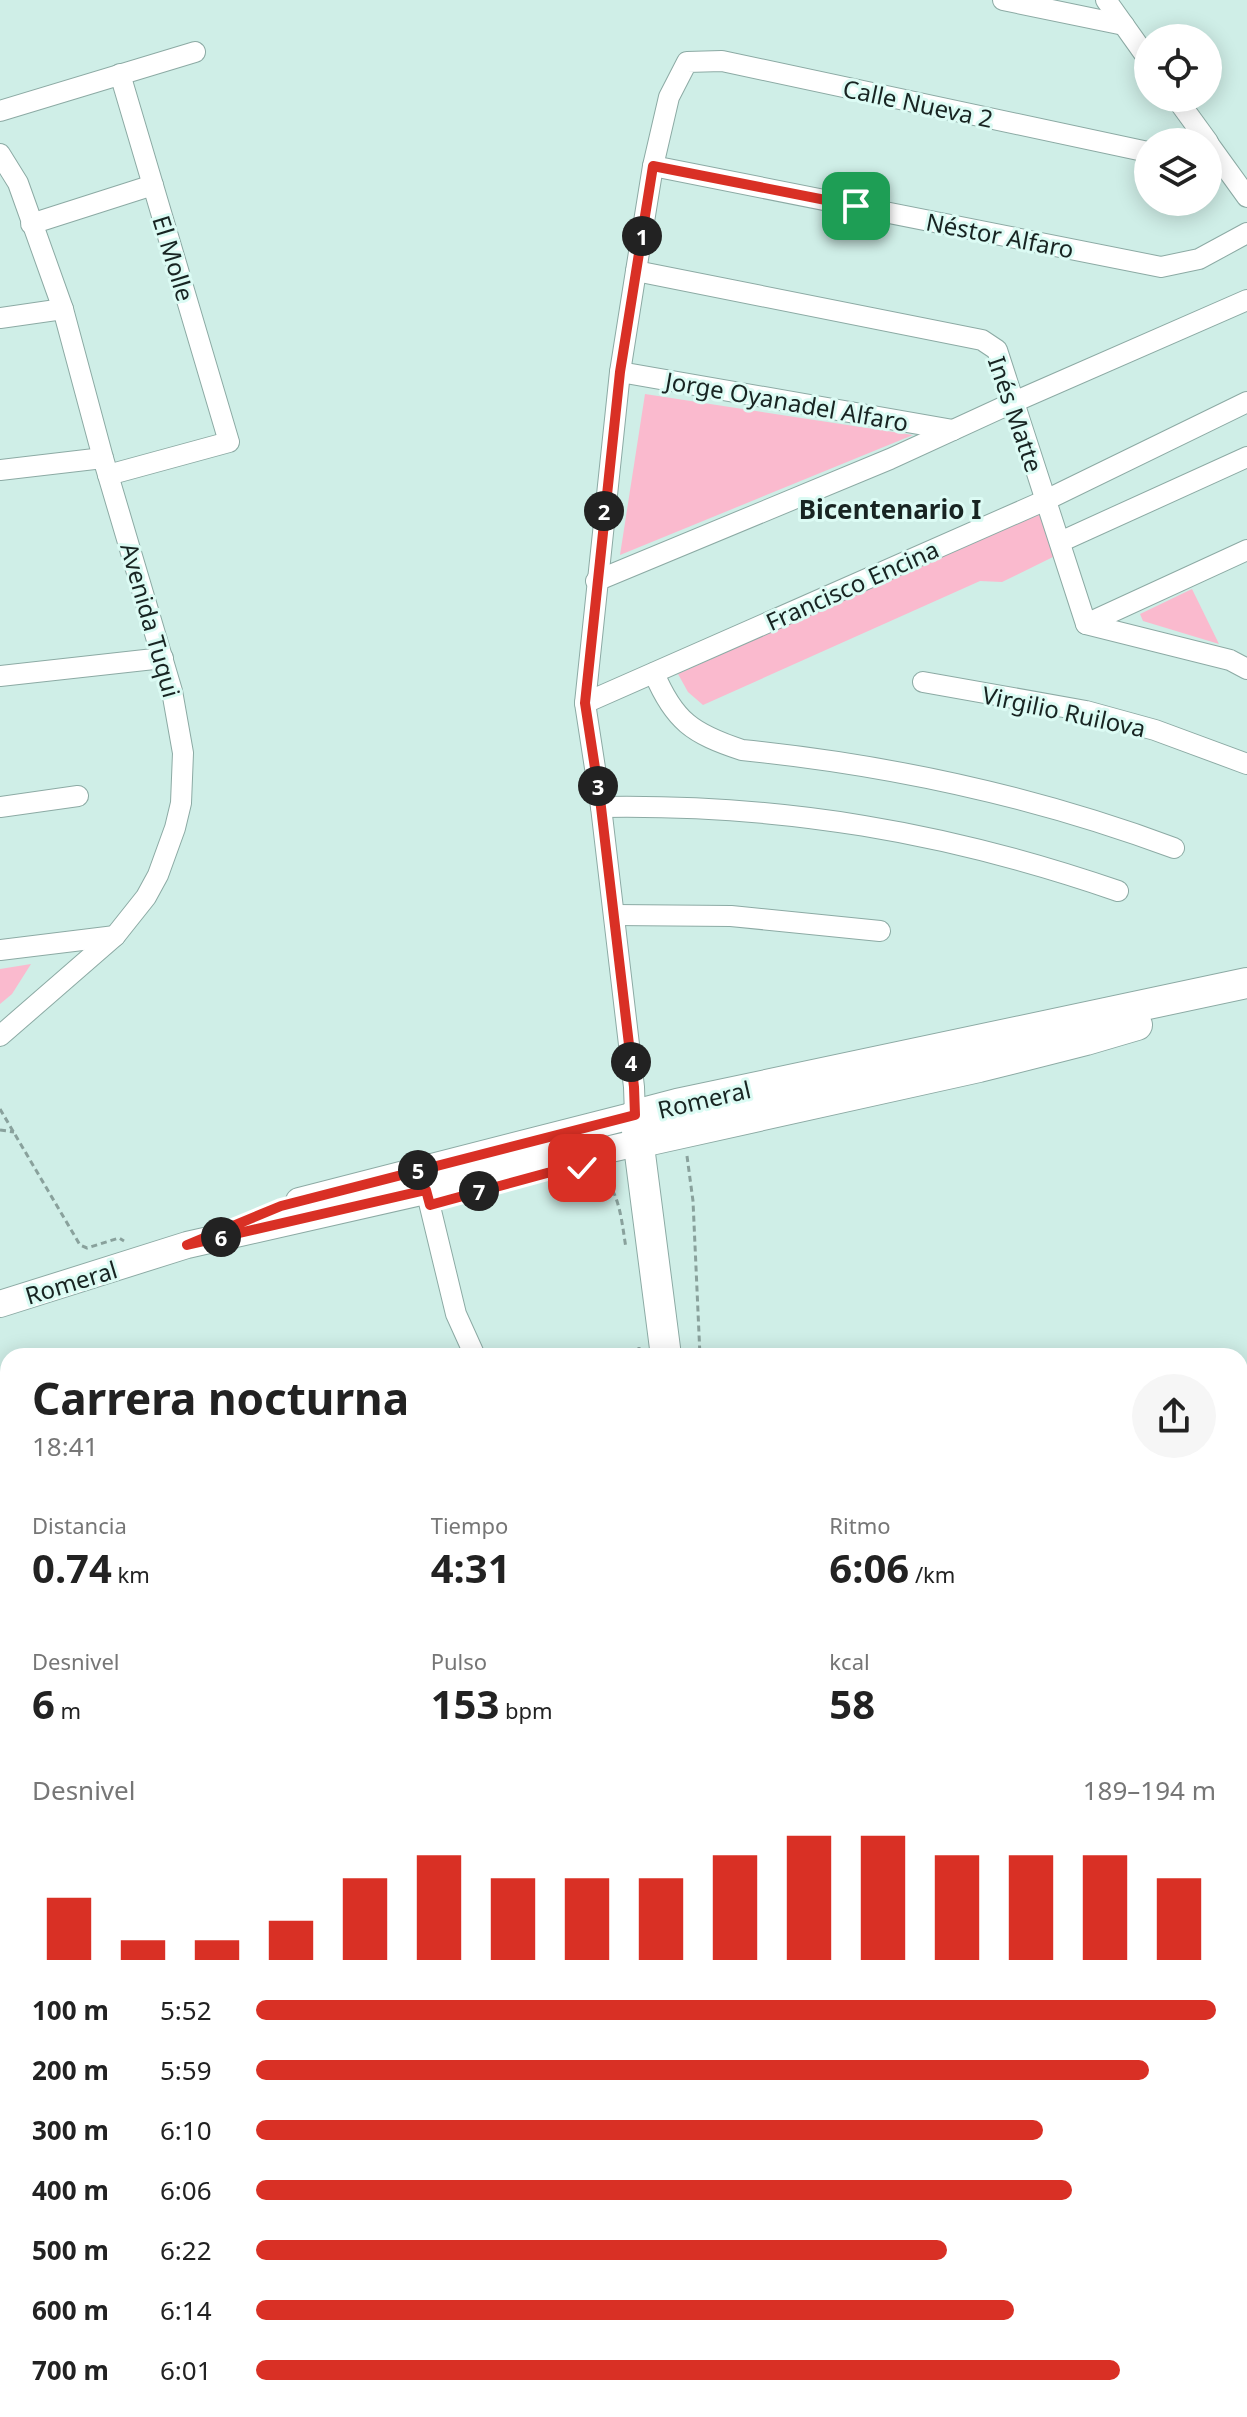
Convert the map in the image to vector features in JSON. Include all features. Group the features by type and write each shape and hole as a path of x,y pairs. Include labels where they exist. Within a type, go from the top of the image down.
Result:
{"highway":[{"name":"Romeral","path":"636,1129 979,1067 1135,1025 1238,985"},
{"path":"636,1129 652,1348"}],"main road":[{"name":"Romeral","path":"0,1304 187,1245 426,1190 636,1129"},
{"name":"Romeral","path":"187,1245 281,1206 636,1129"}],"street":[{"path":"1003,0 1124,25"},
{"path":"1106,0 1134,39"},
{"path":"0,111 195,52"},
{"name":"Calle Nueva 2","path":"653,166 669,97 687,62 722,61 1134,149"},
{"name":"El Molle","path":"106,467 229,442 120,74"},
{"name":"Avenida Tuqui","path":"0,154 9,184 31,224 63,309 163,658 181,732 183,778 181,803 168,852 158,875 131,917 115,936 0,1036"},
{"path":"1222,163 1247,197"},
{"path":"636,1129 614,915 585,703 620,372 653,166"},
{"name":"Néstor Alfaro","path":"653,166 1161,267 1199,259 1247,233"},
{"path":"31,224 153,185"},
{"name":"Inés Matte","path":"636,271 982,340 997,350 1086,624"},
{"path":"596,581 953,430 1247,300"},
{"path":"0,318 63,309"},
{"name":"Jorge Oyanadel Alfaro","path":"620,372 953,430"},
{"name":"Francisco Encina","path":"585,703 1046,500 1247,402"},
{"path":"1060,542 1247,457"},
{"path":"0,470 106,467"},
{"path":"1086,624 1247,550"},
{"path":"1086,624 1241,660"},
{"path":"0,676 163,658"},
{"path":"654,673 664,698 676,715 695,732 721,743 742,750 959,783 1079,815 1174,848"},
{"name":"Virgilio Ruilova","path":"923,682 1086,711 1155,730 1247,764"},
{"path":"0,807 78,796"},
{"path":"601,807 765,811 885,827 1003,854 1118,891"},
{"path":"614,915 731,916 880,931"},
{"path":"0,950 115,936"},
{"path":"426,1190 456,1314 471,1348"}],"path":[{"path":"0,1109 80,1245 87,1248 119,1238 139,1260"},
{"path":"0,1130 14,1132"},
{"path":"597,1173 606,1179 613,1191 627,1255"}],"shaded area":[{"path":"645,394 913,435 620,555"},
{"path":"1039,510 1055,556 1002,582 980,581 703,705 688,692 678,674"},
{"path":"1192,589 1219,644 1143,621 1140,614"},
{"path":"31,964 12,994 0,1004 0,969"}],"district":[{"name":"Bicentenario I","path":"890,509"}],"route":[{"path":"582,1168 547,1173 430,1205 426,1190 187,1245 281,1206 635,1115 601,807 585,703 620,372 653,166 856,206"}]}
